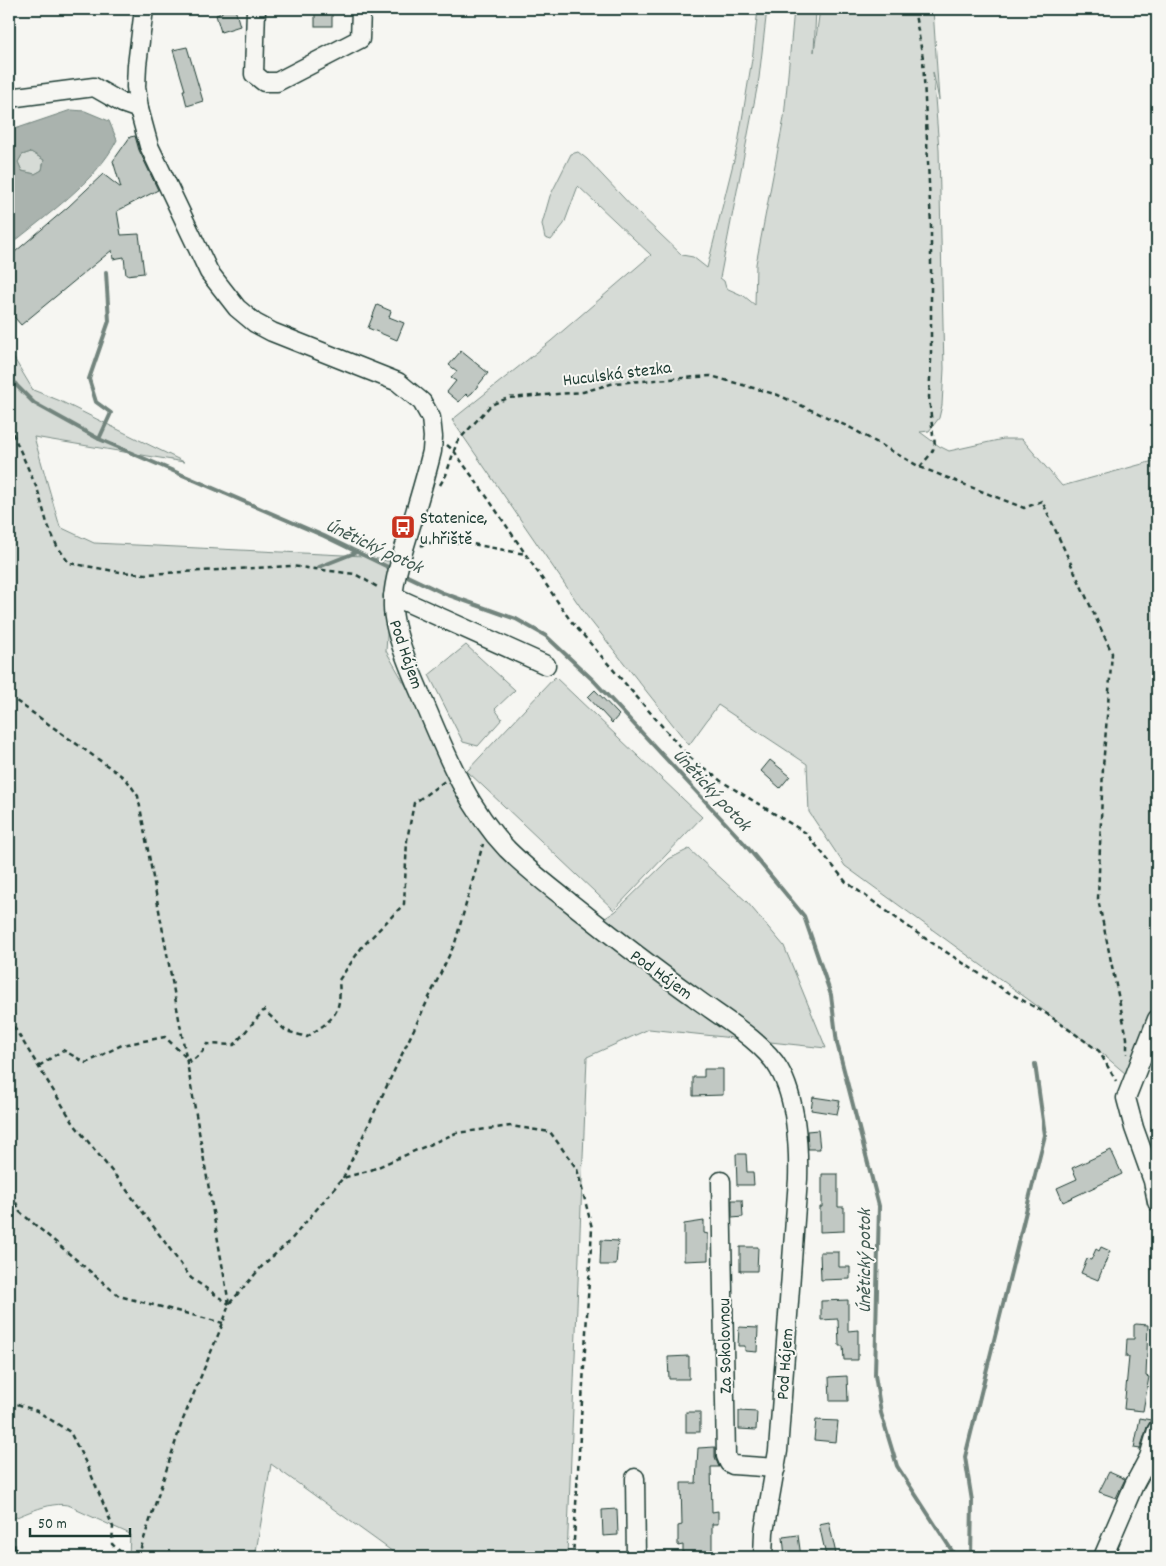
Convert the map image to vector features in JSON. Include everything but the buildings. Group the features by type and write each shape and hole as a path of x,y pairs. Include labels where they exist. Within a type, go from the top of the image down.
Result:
{"street":[{"path":"144,9 136,65 139,109 149,146 209,272 237,308 255,323 272,332 398,382 422,402 430,418 433,435"},
{"path":"256,9 254,74 264,82 277,82 360,39 361,9"},
{"path":"9,98 94,87 122,103 139,109"},
{"name":"Pod Hájem","path":"433,435 429,463 391,590 393,613 400,642 422,699 456,774 488,825 509,850 551,888 626,948 766,1052 780,1071 788,1093 793,1116 799,1169 776,1468 763,1538 763,1557"},
{"path":"391,590 546,665"},
{"path":"1157,1019 1126,1098 1134,1128 1153,1181 1157,1202"},
{"name":"Za Sokolovnou","path":"721,1181 726,1456 729,1463 733,1465 776,1468"},
{"path":"1103,1557 1134,1485 1149,1458 1157,1430"},
{"path":"635,1478 636,1557"}],"path":[{"path":"914,9 923,58 931,226 931,360 929,397 932,436 935,440 932,454 920,467"},
{"name":"Huculská stezka","path":"436,492 446,476 457,442 491,405 508,398 584,392 614,382 711,376 778,395 851,428 920,467 1024,508 1042,501 1112,653 1103,767 1098,900 1127,1038 1126,1058"},
{"path":"9,425 38,491 47,523 57,546 69,563 120,572 146,574 291,566 355,574 391,590"},
{"path":"433,435 454,451 570,620 688,756 721,782 806,833 846,882 1006,991 1047,1014 1098,1051 1126,1098"},
{"path":"402,557 425,543 462,542 525,554"},
{"path":"9,696 126,779 138,796 229,1304"},
{"path":"39,1066 63,1050 86,1063 122,1045 165,1037 191,1062 202,1052 207,1044 234,1045 264,1010 286,1031 307,1038 332,1020 340,999 339,980 362,947 404,904 407,840 414,803 456,774"},
{"path":"138,1557 182,1422 229,1304 264,1264 289,1242 343,1178 455,943 488,825"},
{"path":"9,1019 74,1124 126,1189 191,1278 229,1304"},
{"path":"343,1178 371,1170 456,1133 511,1126 550,1132 577,1169 592,1228 573,1557"},
{"path":"9,1186 20,1212 119,1296 223,1322"},
{"path":"9,1401 37,1410 70,1432 88,1467 113,1527 112,1544 126,1557"},
{"path":"9,1527 18,1557"}],"shaded area":[{"path":"758,9 767,9 759,78 720,278 724,281 726,288 744,296 755,305 756,264 784,118 794,9 816,9 814,52 820,9 933,9 939,100 933,72 939,149 944,369 942,405 939,418 929,431 920,432 949,451 1003,439 1022,439 1062,486 1157,460 1157,1026 1139,1085 1099,1051 845,866 809,812 807,764 718,705 689,745 586,615 452,420 551,341 651,255 578,186 564,224 551,240 545,238 542,224 550,196 571,154 578,152 587,159 637,212 682,255 693,257 707,268 738,144 753,53"},
{"path":"71,110 85,111 109,121 117,140 96,170 69,198 9,246 9,131","holes":["31,152 44,160 42,170 35,174 22,171 18,162 22,155"]},
{"path":"31,152 44,160 42,170 35,174 22,171 18,162 22,155"},
{"path":"9,350 33,390 58,400 184,462 34,437 60,527 94,543 364,556 392,562 386,651 480,816 590,928 616,911 669,859 689,849 747,902 784,946 826,1048 649,1029 587,1057 567,1557 400,1557 271,1464 255,1557 129,1557 130,1534 62,1504 43,1507 9,1520"},
{"path":"466,645 515,690 495,709 502,719 478,746 463,742 429,675"},
{"path":"555,677 702,817 614,910 467,771"}],"waterway":[{"path":"99,439 111,413 96,402 89,379 109,321 106,272"},
{"name":"Únětický potok","path":"9,375 34,403 99,439 324,536 392,569"},
{"path":"319,567 357,552"},
{"name":"Únětický potok","path":"401,573 443,593 516,619 546,636 594,681 743,842 804,916 831,995 837,1043 879,1206 875,1375 881,1413 897,1466 956,1557"},
{"path":"971,1557 972,1501 965,1457 1045,1135 1035,1064"}],"place":[{"name":"Statenice, u hřiště","path":"403,527"}]}
